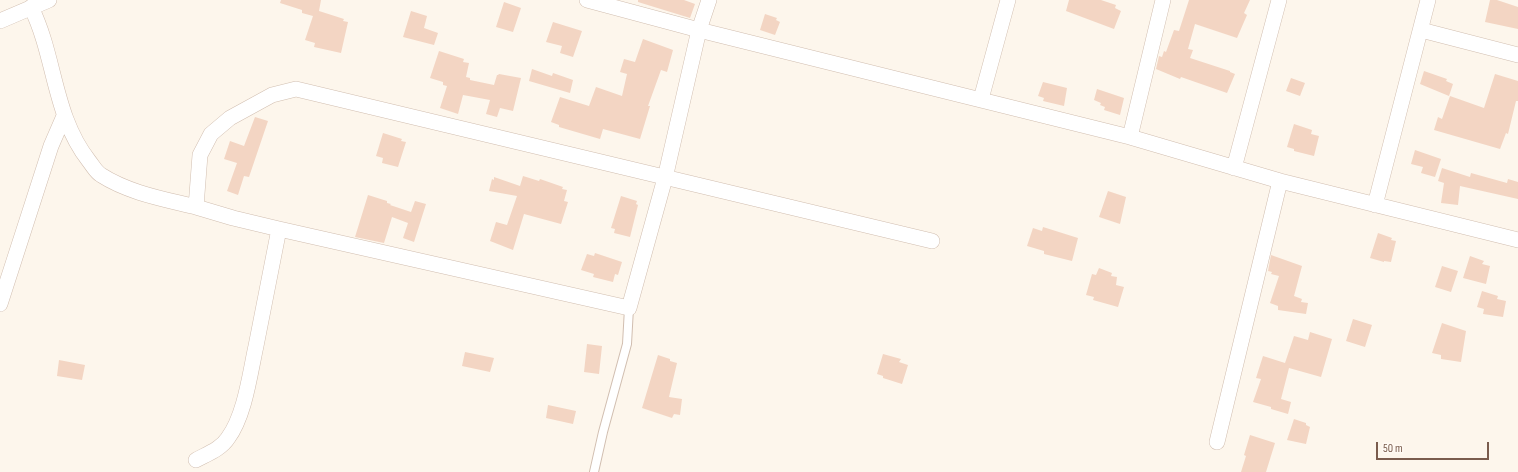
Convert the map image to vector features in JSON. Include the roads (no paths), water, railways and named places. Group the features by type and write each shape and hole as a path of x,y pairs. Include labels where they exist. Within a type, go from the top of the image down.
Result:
{"street":[{"path":"0,21 49,0"},
{"path":"587,0 699,30 1130,137 1280,181 1518,240"},
{"path":"31,7 42,35 64,116 80,149 99,174 115,183 145,194 233,218 629,308 665,178 699,30 709,0"},
{"path":"980,99 1008,0"},
{"path":"1130,137 1163,0"},
{"path":"1234,168 1279,0"},
{"path":"1375,205 1428,0"},
{"path":"1421,30 1518,56"},
{"path":"196,207 200,155 211,134 230,118 272,96 296,89 932,241"},
{"path":"0,304 51,146 64,116"},
{"path":"1217,442 1280,181"},
{"path":"196,460 217,449 228,439 236,426 242,410 279,229"}],"lane":[{"path":"594,472 603,432 627,344 629,308"}]}
